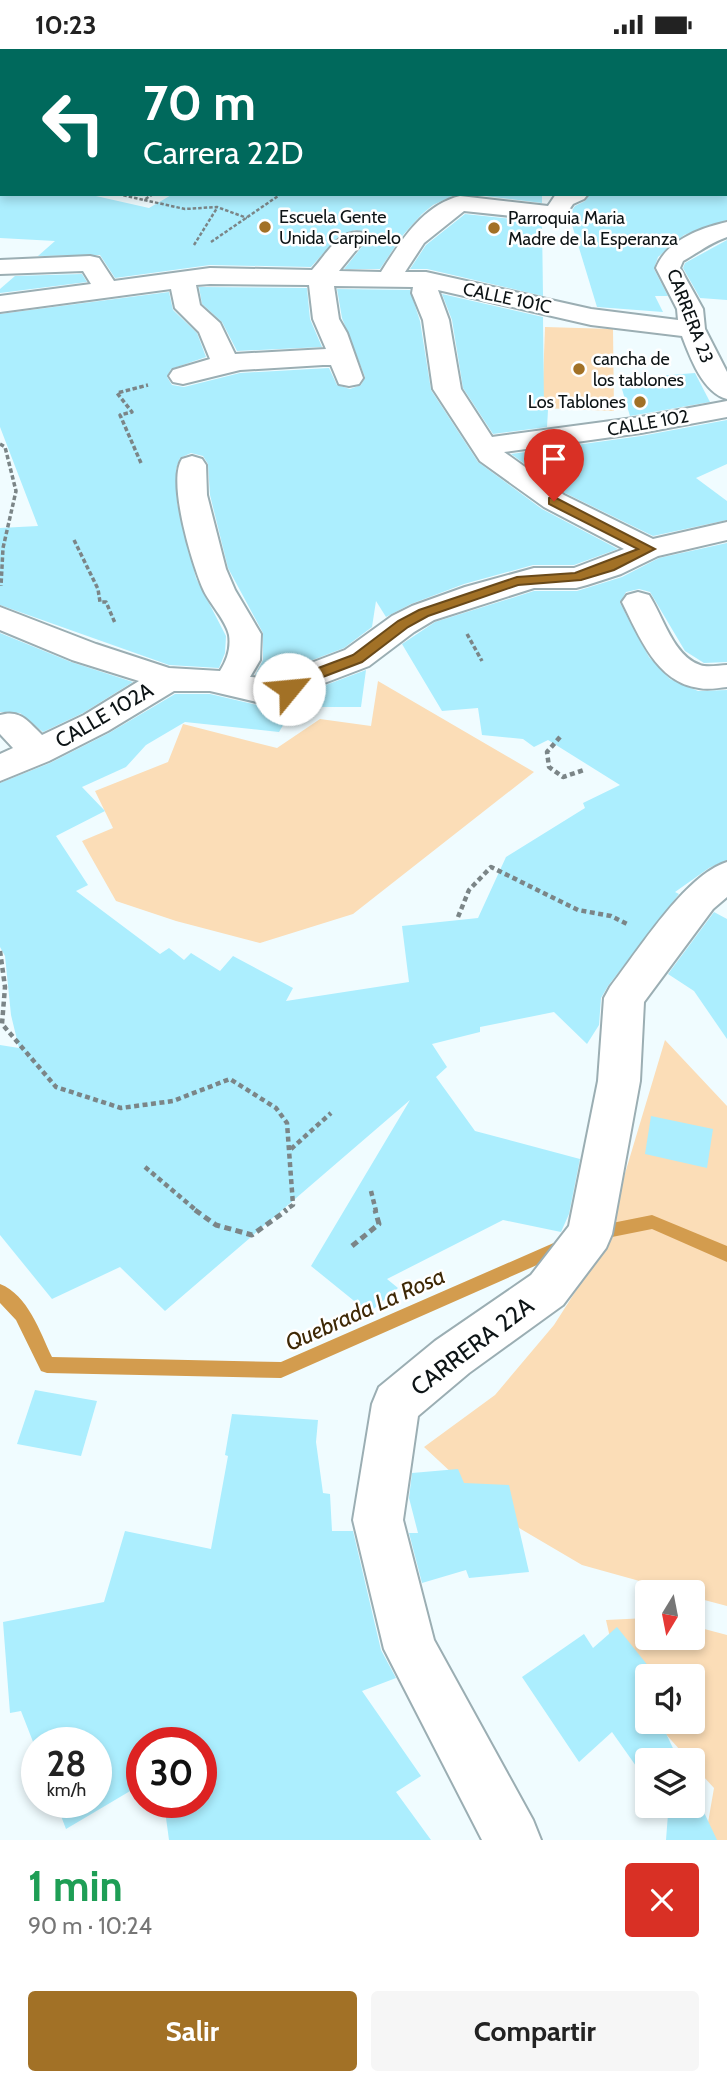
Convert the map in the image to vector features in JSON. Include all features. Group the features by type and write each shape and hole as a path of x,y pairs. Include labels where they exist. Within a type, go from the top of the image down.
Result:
{"street":[{"path":"387,281 415,238 446,211 463,203 549,213 556,212 564,199 571,196"},
{"name":"CARRERA 23","path":"727,229 696,240 690,247 672,257 668,268 690,309 692,329 707,364 727,391"},
{"path":"183,376 226,365 304,357 346,367 326,319 320,277 354,238"},
{"path":"0,267 90,263 107,289"},
{"path":"183,269 188,309 211,329 226,365"},
{"name":"CALLE 101C","path":"0,304 107,289 183,269 240,275 426,281 591,317 692,329"},
{"path":"426,281 425,293 436,320 447,389 489,455 554,501 649,549"},
{"name":"CALLE 102","path":"485,446 641,425 727,409"},
{"path":"191,465 192,495 211,569 219,590 245,634 244,660 229,683"},
{"name":"CALLE 102A","path":"0,618 168,679 229,683 261,691 289,689 302,679 357,658 403,624 424,613 517,581 576,577 610,567 649,549 727,531"},
{"path":"638,602 666,653 674,662 694,676 727,676"},
{"name":"CALLE 102A","path":"11,724 37,752 104,718 168,679"},
{"path":"0,768 37,752"},
{"name":"CARRERA 22A","path":"513,1840 410,1649 378,1520 396,1404 452,1357 547,1290 590,1234 619,1081 624,998 664,942 707,891 727,876"}],"path":[{"path":"127,196 185,209 217,207 248,218"},
{"path":"144,200 150,196"},
{"path":"183,269 278,196"},
{"path":"183,269 217,207"},
{"path":"141,463 120,415 132,412 117,393 183,376"},
{"path":"0,444 5,447 16,491 3,548 1,595"},
{"path":"74,540 98,589 100,602 106,601 119,633 124,655 118,663"},
{"path":"560,737 547,752 549,768 563,777 584,770"},
{"path":"458,917 469,890 491,867 578,910 611,916 664,942"},
{"path":"0,951 4,964 5,996 2,1024 56,1087 121,1108 173,1101 230,1079 276,1108 287,1123 293,1205 253,1235 216,1225 206,1219 145,1167"},
{"path":"290,1150 331,1113"},
{"path":"352,1247 379,1224 370,1191"}],"shaded area":[{"name":"cancha de los tablones","path":"545,327 613,329 614,411 542,408"},
{"path":"378,681 534,772 353,914 260,943 176,921 116,901 82,841 113,828 95,791 168,762 183,724 277,748 320,719 371,726"},
{"path":"665,1040 727,1106 727,1606 705,1600 705,1580 636,1580 582,1565 497,1515 424,1447 495,1395 554,1325 602,1250"},
{"path":"635,1619 635,1650 705,1650 705,1629 727,1635 727,1840 705,1840 714,1788 705,1778 705,1748 678,1748 666,1734 705,1734 705,1664 635,1665 611,1642 606,1620"}],"building":[{"path":"0,196 96,196 149,208 170,196 453,196 433,205 422,214 403,235 380,269 344,269 369,238 365,232 355,230 339,236 311,267 210,265 115,278 100,255 38,256 55,241 0,238"},
{"path":"484,196 542,196 542,203"},
{"path":"589,196 727,196 727,220 684,235 658,257 654,269 668,296 655,296 663,312 597,307 569,215 575,206"},
{"path":"465,214 542,222 543,296 427,269 410,269 426,245"},
{"path":"727,240 727,300 700,298 683,268 685,263"},
{"path":"82,274 87,282 0,293 0,289 15,276"},
{"path":"199,287 307,288 310,319 322,347 237,351 222,322 202,304"},
{"path":"337,289 410,290 420,321 431,390 478,462 542,509 618,549 574,565 533,565 464,584 411,604 386,617 376,601 372,627 344,648 280,675 255,675 263,660 263,633 228,568 210,495 208,464 203,456 191,453 180,458 176,469 177,503 196,578 226,636 225,653 219,668 169,665 0,605 0,528 38,526 0,427 0,314 169,292 173,310 197,333 206,357 171,369 167,377 172,385 184,387 240,373 329,368 337,385 350,389 361,385 365,377 342,318"},
{"path":"442,294 543,317 544,409 548,410 547,427 493,434 463,388 452,320"},
{"path":"695,373 710,402 630,416 619,379"},
{"path":"727,420 727,464 696,478 727,501 727,520 653,536 565,493 511,454 641,436"},
{"path":"727,543 727,662 704,663 685,651 650,592 639,589 626,592 620,603 649,657 670,679 698,691 727,690 727,860 709,868 675,892 679,894 601,998 599,1025 587,1044 554,1012 480,1027 480,1032 432,1044 447,1067 436,1077 475,1131 580,1159 569,1214 561,1232 503,1220 387,1279 398,1288 369,1313 311,1266 410,1100 165,1311 120,1267 52,1299 0,1235 0,1045 19,1048 11,1015 5,956 0,947 0,783 50,763 109,733 175,694 210,694 261,706 289,704 303,699 315,689 366,670 361,707 294,707 279,732 185,722 146,745 126,767 82,787 105,811 56,836 88,885 76,891 160,954 169,948 184,960 191,953 220,971 233,956 293,988 286,1001 409,982 402,926 478,918 506,857 585,808 583,803 620,785 548,740 534,747 523,739 482,735 478,708 442,711 402,644 435,622 534,591 577,591 622,577 659,558"},
{"path":"0,633 71,662 133,682 83,713 43,732 20,713 0,712"},
{"path":"714,912 727,919 727,1039 694,991 668,974"},
{"path":"651,1116 713,1129 707,1168 645,1154"},
{"path":"35,1390 97,1401 81,1456 17,1444"},
{"path":"232,1414 318,1420 316,1442 323,1493 330,1494 332,1531 353,1531 381,1650 396,1678 362,1691 421,1776 396,1792 431,1840 169,1840 166,1818 217,1818 217,1727 126,1727 126,1793 112,1802 112,1727 27,1727 21,1711 10,1713 3,1622 104,1602 125,1531 211,1549 228,1456 225,1455"},
{"path":"458,1469 464,1483 509,1485 529,1572 469,1578 466,1570 422,1583 409,1533 418,1533 409,1498 412,1473"},
{"path":"617,1627 647,1664 635,1664 635,1734 666,1734 673,1748 635,1748 635,1765 612,1732 579,1762 522,1677 584,1634 593,1648"},
{"path":"705,1814 717,1840 666,1840 668,1818 705,1818"},
{"path":"62,1818 85,1818 66,1829"}],"waterway":[{"name":"Quebrada La Rosa","path":"597,1233 652,1222 727,1254"},
{"name":"Quebrada La Rosa","path":"0,1292 22,1314 47,1365 281,1370 565,1245"}],"place":[{"name":"Escuela Gente Unida Carpinelo","path":"265,227"},
{"name":"Parroquia Maria Madre de la Esperanza","path":"494,228"},
{"name":"cancha de los tablones","path":"579,369"},
{"name":"Los Tablones","path":"640,402"}],"route":[{"path":"289,689 302,679 357,658 379,645 403,624 424,613 517,581 534,578 566,580 610,567 649,549 554,501"}]}
